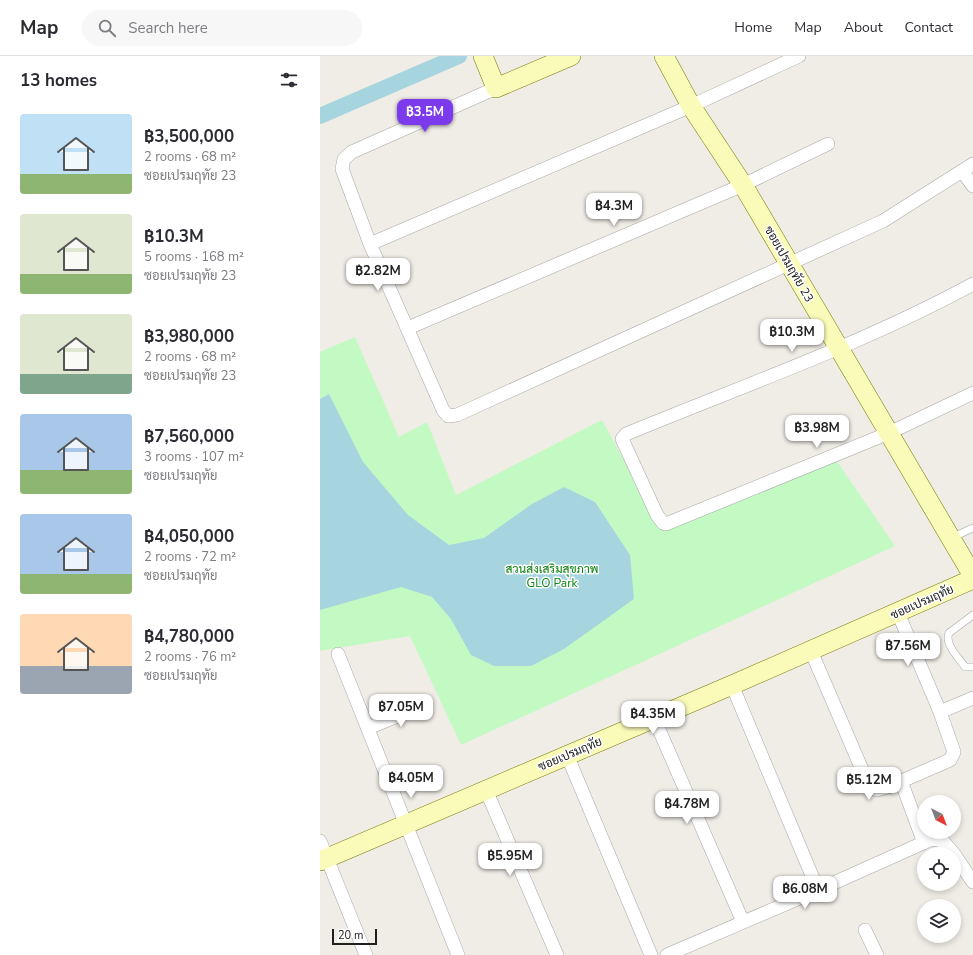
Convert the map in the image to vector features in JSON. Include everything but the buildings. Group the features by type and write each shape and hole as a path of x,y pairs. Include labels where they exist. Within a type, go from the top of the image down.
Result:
{"street":[{"path":"483,56 496,88"},
{"path":"571,56 352,152 344,159 342,169 370,244 443,410 448,416 457,415 884,221 968,168 973,186"},
{"name":"ซอยเปรมฤทัย 23","path":"664,56 691,106 743,185 973,576"},
{"path":"370,244 691,106 799,56"},
{"path":"408,328 743,185 828,144"},
{"path":"973,284 929,308 838,348 623,436 622,439 657,514 663,523 666,524 889,433 973,393"},
{"name":"ซอยเปรมฤทัย","path":"324,859 732,685 973,580"},
{"path":"811,651 870,788 877,790 950,760 954,752 940,712 898,612"},
{"path":"338,654 458,955"},
{"path":"732,685 818,890"},
{"path":"940,712 973,698"},
{"path":"368,728 425,705"},
{"path":"654,718 744,922"},
{"path":"567,755 651,955"},
{"path":"901,781 924,843"},
{"path":"486,790 557,955"},
{"path":"667,955 932,839 943,840 948,847"},
{"path":"320,841 324,859 366,955"},
{"path":"961,864 973,882"},
{"path":"865,930 877,955"}],"lane":[{"path":"951,538 973,528"},
{"path":"973,615 949,632 947,637 949,644 966,667 973,667"}],"green space":[{"name":"สวนส่งเสริมสุขภาพ GLO Park","path":"355,337 399,437 427,422 456,495 602,420 660,527 834,457 895,546 461,745 410,636 320,651 320,352"}],"water":[{"path":"329,394 363,462 408,515 449,545 484,538 532,504 564,487 595,502 630,555 634,599 564,649 531,666 494,666 471,655 451,619 432,597 401,587 320,610 320,399"}],"waterway":[{"path":"320,116 459,56"}]}
